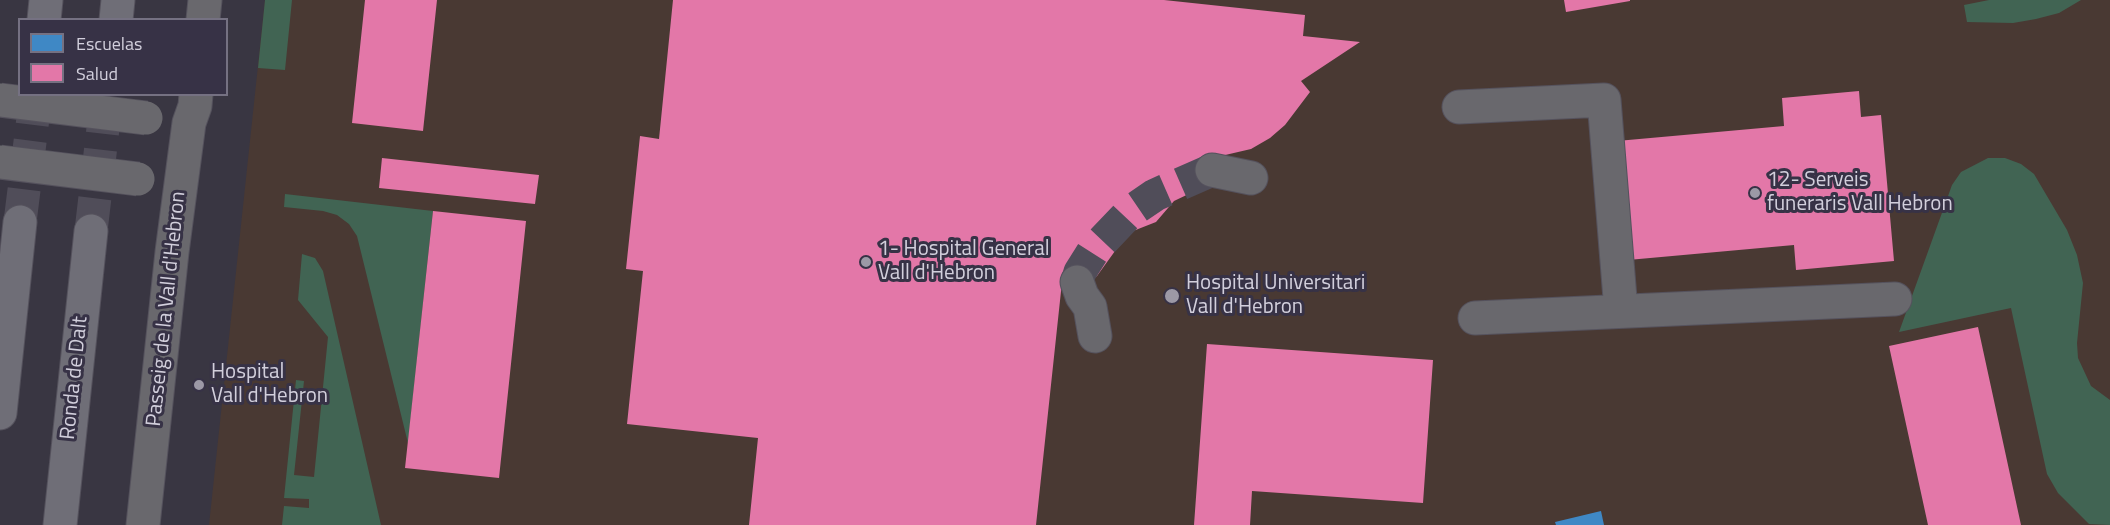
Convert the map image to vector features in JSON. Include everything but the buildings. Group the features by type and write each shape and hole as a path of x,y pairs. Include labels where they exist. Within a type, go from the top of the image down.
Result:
{"highway":[{"path":"44,18 46,0"},
{"path":"116,18 118,0"},
{"path":"0,413 20,222"},
{"name":"Ronda de Dalt","path":"60,525 91,231"}],"street":[{"path":"204,18 206,0"},
{"path":"0,100 146,118 192,109"},
{"path":"1459,107 1604,100 1622,311"},
{"name":"Passeig de la Vall d'Hebron","path":"142,525 181,183 192,109"},
{"path":"0,162 181,183"},
{"path":"1212,170 1251,178"},
{"path":"1077,282 1082,296 1090,307 1095,336"},
{"path":"1475,318 1895,299"}],"shaded area":[{"name":"Hospital Universitari Vall d'Hebron","path":"265,0 2110,0 2110,525 209,525"}],"green space":[{"path":"265,0 292,0 285,70 258,68"},
{"path":"1989,0 2081,0 2059,13 2036,19 2013,23 1967,22 1964,5"},
{"path":"1988,158 2005,158 2021,164 2034,174 2067,230 2077,255 2083,283 2077,343 2078,358 2091,386 2110,400 2110,525 2089,524 2058,493 2047,474 2011,308 1899,332 1952,185 1961,172"},
{"path":"285,194 433,211 408,443 357,236 349,224 337,215 323,211 284,207"},
{"path":"302,254 315,258 323,271 381,525 282,525 284,506 309,508 309,499 284,498 296,380 304,381 294,475 314,477 328,337 298,300"}],"tunnel":[{"path":"20,222 36,96"},
{"path":"91,231 107,96"},
{"path":"1077,282 1080,272 1094,250 1130,212 1155,195 1212,170"}],"place":[{"name":"12- Serveis funeraris Vall Hebron","path":"1755,193"},
{"name":"1- Hospital General Vall d'Hebron","path":"866,262"},
{"name":"Hospital Universitari Vall d'Hebron","path":"1172,296"},
{"name":"Hospital Vall d'Hebron","path":"199,385"}]}
